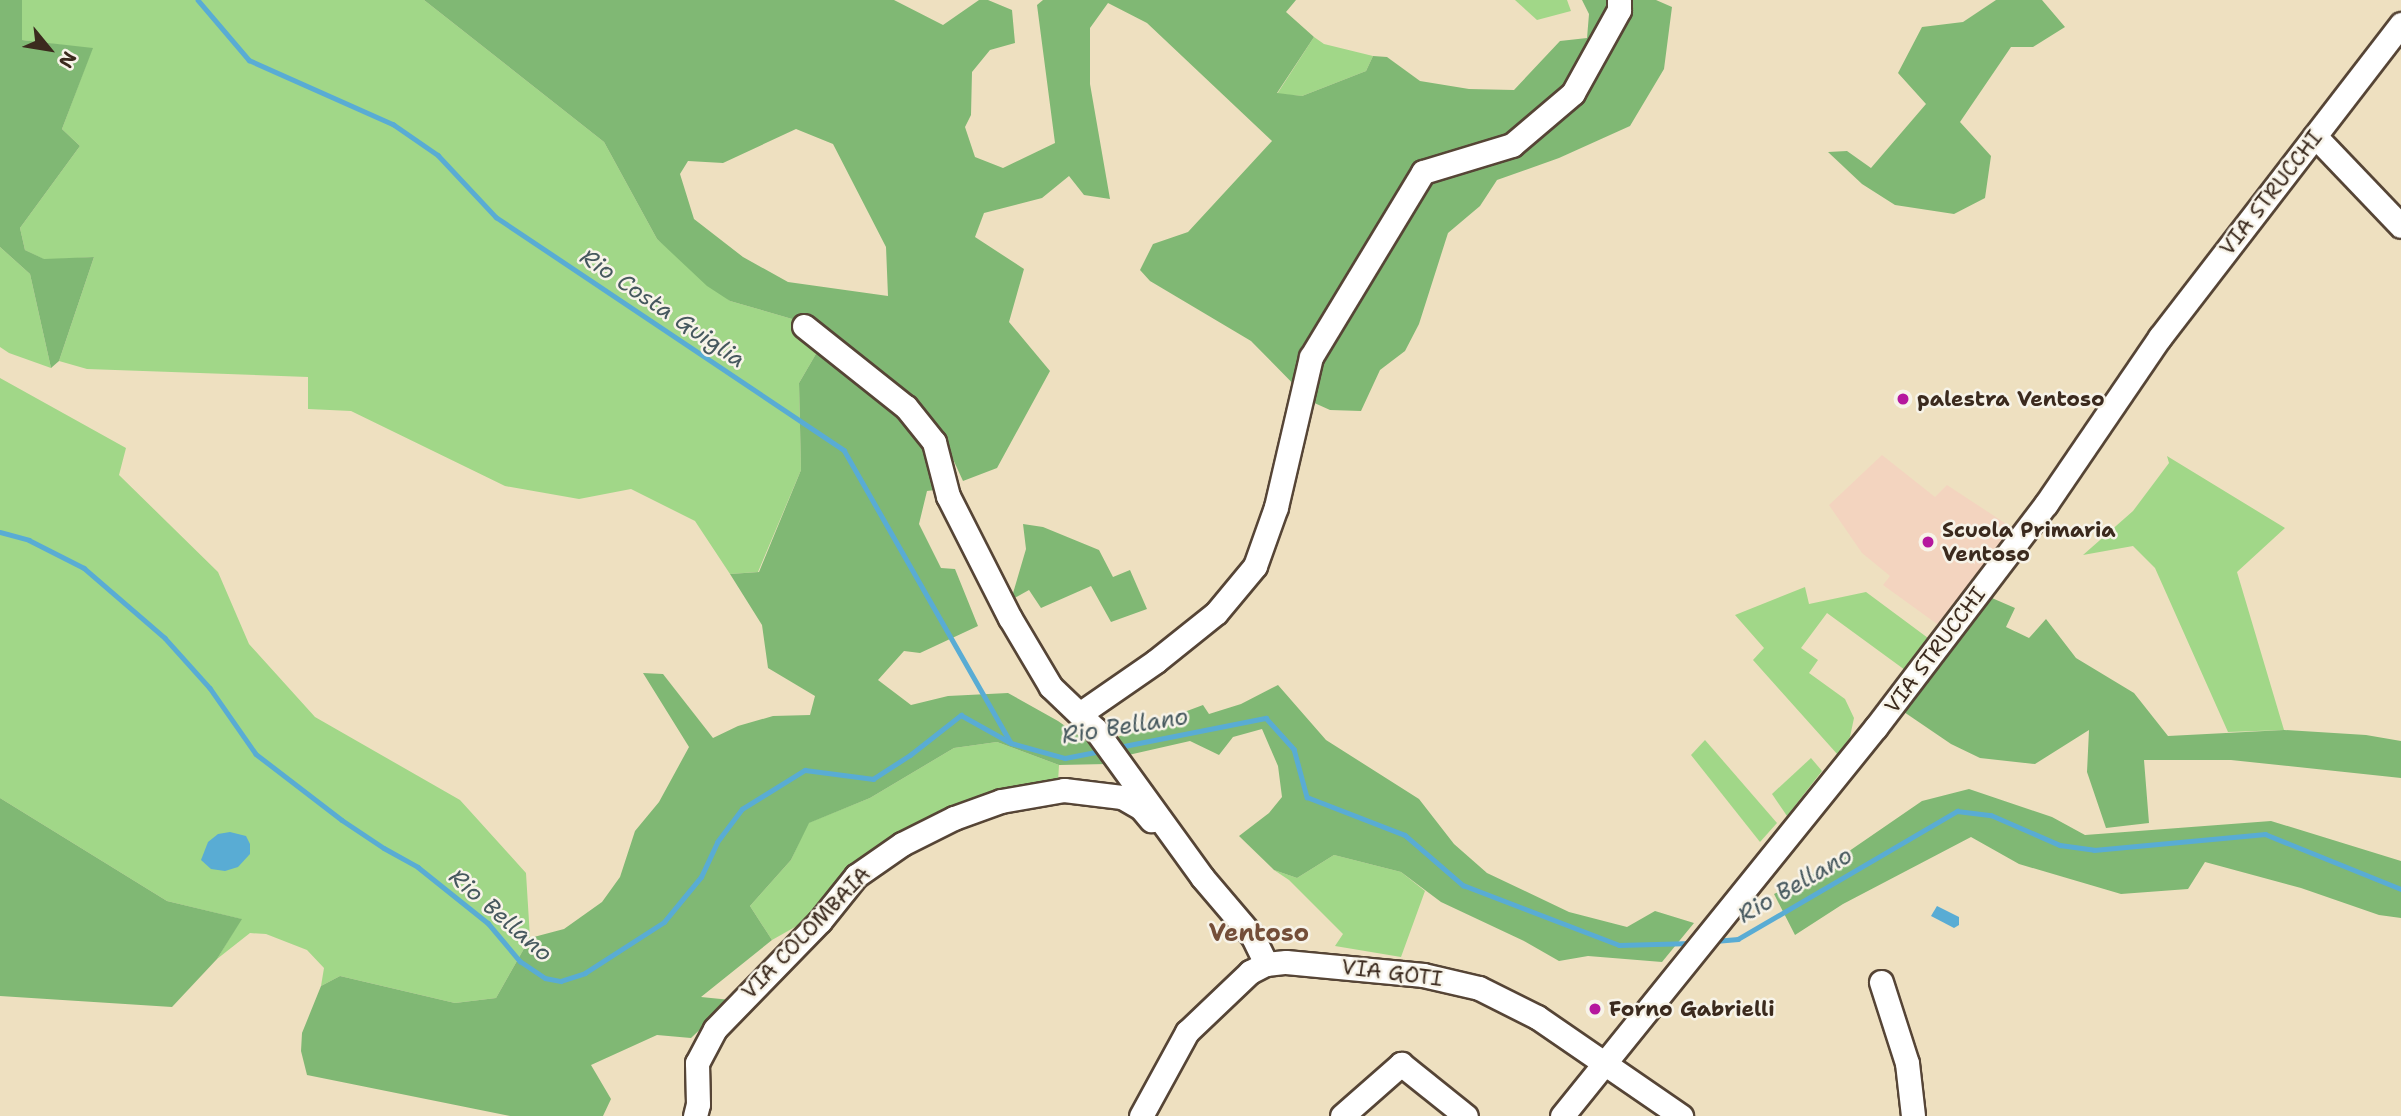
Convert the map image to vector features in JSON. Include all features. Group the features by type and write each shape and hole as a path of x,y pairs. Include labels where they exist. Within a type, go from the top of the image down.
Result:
{"street":[{"path":"1081,713 1156,661 1216,613 1255,566 1276,507 1311,357 1423,172 1512,145 1573,93 1619,10 1619,0"},
{"name":"VIA STRUCCHI","path":"1562,1116 1876,727 2029,527 2160,337 2401,24"},
{"path":"2315,136 2401,226"},
{"name":"VIA COLOMBAIA","path":"804,326 906,407 934,442 948,496 1010,618 1055,693 1081,713 1110,749 1202,877 1253,937 1266,964"},
{"name":"VIA COLOMBAIA","path":"695,1116 698,1104 697,1063 715,1029 820,921 856,876 902,844 954,818 1001,801 1064,790 1122,797 1141,808 1158,830 1178,841"},
{"name":"VIA GOTI","path":"1148,1113 1170,1059 1188,1032 1237,982 1266,964 1298,962 1401,972 1470,985 1537,1017 1681,1116"},
{"path":"1881,982 1907,1063 1913,1116"},
{"path":"1342,1116 1401,1064 1466,1116"}],"shaded area":[{"name":"Scuola Primaria Ventoso","path":"1882,455 1935,497 1947,485 2011,527 2012,531 1937,624 1883,585 1890,576 1862,553 1829,505"}],"green space":[{"path":"0,0 22,0 22,40 93,48 62,129 80,146 20,228 25,250 44,259 94,257 59,361 51,368 30,274 0,247"},
{"path":"22,0 424,0 604,142 657,239 730,301 830,330 799,383 801,470 758,572 730,574 695,521 631,489 579,499 505,486 351,411 308,409 308,377 87,369 59,361 94,257 45,260 25,250 20,228 80,146 62,129 92,49 22,40"},
{"path":"424,0 894,0 943,25 979,0 988,0 1012,10 1015,43 990,50 972,72 971,115 965,127 975,157 1003,168 1055,143 1037,5 1043,0 1296,0 1286,12 1314,37 1277,93 1302,96 1366,71 1373,56 1387,57 1420,81 1469,89 1514,90 1560,41 1587,38 1589,14 1582,0 1656,0 1672,7 1664,69 1630,126 1559,158 1497,180 1480,206 1448,233 1419,324 1405,351 1380,370 1361,411 1330,410 1310,401 1251,341 1150,281 1140,270 1153,244 1188,232 1272,141 1147,23 1108,3 1090,28 1090,84 1110,199 1084,195 1069,176 1042,198 984,213 975,237 1024,269 1009,322 1050,371 997,468 963,481 946,444 921,405 830,330 730,301 707,286 657,239 604,142","holes":["796,129 833,144 886,247 888,296 788,282 743,257 694,219 680,174 688,161 723,163"]},
{"path":"1515,0 1567,0 1571,11 1537,20"},
{"path":"1996,0 2042,0 2065,27 2033,47 2011,47 1960,122 1991,156 1985,198 1954,214 1895,205 1862,184 1828,152 1847,151 1871,168 1926,104 1898,73 1922,27 1963,22"},
{"path":"1314,37 1324,44 1373,56 1366,71 1302,96 1277,94"},
{"path":"0,247 30,274 51,368 9,353 0,347"},
{"path":"820,347 905,412 929,451 943,489 927,491 919,524 941,568 955,569 978,626 920,653 904,651 878,680 911,705 948,696 1008,693 1058,721 1092,745 1107,764 1059,765 997,742 954,748 870,798 809,823 791,860 750,906 772,940 701,997 731,1000 691,1038 657,1035 591,1065 611,1099 603,1116 510,1116 307,1075 301,1051 302,1033 321,986 340,976 455,1003 496,998 530,938 564,929 602,902 620,877 635,831 659,802 689,747 643,673 663,674 713,738 738,726 773,716 810,715 815,696 768,668 762,625 730,574 759,572 801,470 799,383"},
{"path":"0,378 126,448 119,475 218,572 249,644 315,717 460,800 526,873 530,938 496,998 455,1003 340,976 321,986 324,968 307,950 266,934 250,933 217,959 241,919 167,901 0,798"},
{"path":"2167,456 2285,528 2237,572 2284,730 2228,732 2155,568 2133,546 2083,555 2133,511 2169,463"},
{"path":"1023,524 1043,527 1099,550 1113,577 1130,570 1147,609 1111,622 1091,586 1041,608 1029,590 1011,600 1026,549"},
{"path":"1805,587 1809,604 1866,592 1928,638 1905,670 1827,613 1801,648 1818,660 1809,673 1845,699 1854,718 1850,737 1838,755 1753,660 1764,648 1735,615"},
{"path":"1985,595 2015,608 2006,627 2029,638 2046,619 2076,658 2134,693 2168,736 2284,730 2366,735 2401,741 2401,778 2231,760 2144,760 2149,823 2106,828 2087,772 2089,730 2035,764 1980,758 1951,744 1904,712"},
{"path":"1278,685 1326,740 1419,799 1454,844 1487,873 1569,912 1627,927 1655,911 1694,923 1662,962 1588,956 1559,961 1524,941 1441,902 1401,872 1334,855 1297,878 1274,870 1239,836 1269,813 1282,797 1278,766 1262,729 1233,737 1219,755 1190,741 1124,756 1112,739 1203,705 1209,714 1241,704"},
{"path":"1705,740 1777,823 1760,842 1691,755"},
{"path":"997,742 1059,765 1058,782 954,810 811,918 772,940 750,906 791,860 808,823 870,798 954,748"},
{"path":"1811,758 1822,771 1787,816 1772,794"},
{"path":"1969,789 2052,817 2085,835 2271,821 2401,861 2401,918 2379,915 2301,888 2205,862 2188,889 2121,894 2019,864 1971,837 1843,904 1795,935 1774,894 1823,869 1922,801"},
{"path":"0,798 167,901 242,919 217,959 172,1007 0,996"},
{"path":"1334,855 1401,872 1425,891 1401,957 1335,946 1343,934 1289,880 1274,870 1297,878"}],"water":[{"path":"230,832 246,836 250,844 250,854 238,867 225,871 211,869 201,860 208,842 218,834"},
{"path":"1937,906 1959,917 1959,925 1954,928 1931,916"}],"waterway":[{"name":"Rio Costa Guiglia","path":"198,0 249,60 393,124 438,155 496,217 844,450 1010,741"},
{"name":"Rio Bellano","path":"0,532 29,540 84,568 165,638 210,688 256,754 342,820 418,867 488,923 520,961 545,978 561,981 585,973 664,922 701,877 717,842 742,809 805,770 873,779 910,755 961,715 1011,743 1065,758 1100,751"},
{"name":"Rio Bellano","path":"1119,747 1266,718 1294,749 1307,797 1405,835 1463,885 1619,945 1692,943"},
{"name":"Rio Bellano","path":"1715,941 1738,939 1957,811 1991,815 2060,845 2094,850 2265,834 2401,889"}],"place":[{"name":"palestra Ventoso","path":"1903,399"},
{"name":"Scuola Primaria Ventoso","path":"1928,542"},
{"name":"Forno Gabrielli","path":"1595,1009"}],"district":[{"name":"Ventoso","path":"1259,934"}]}
